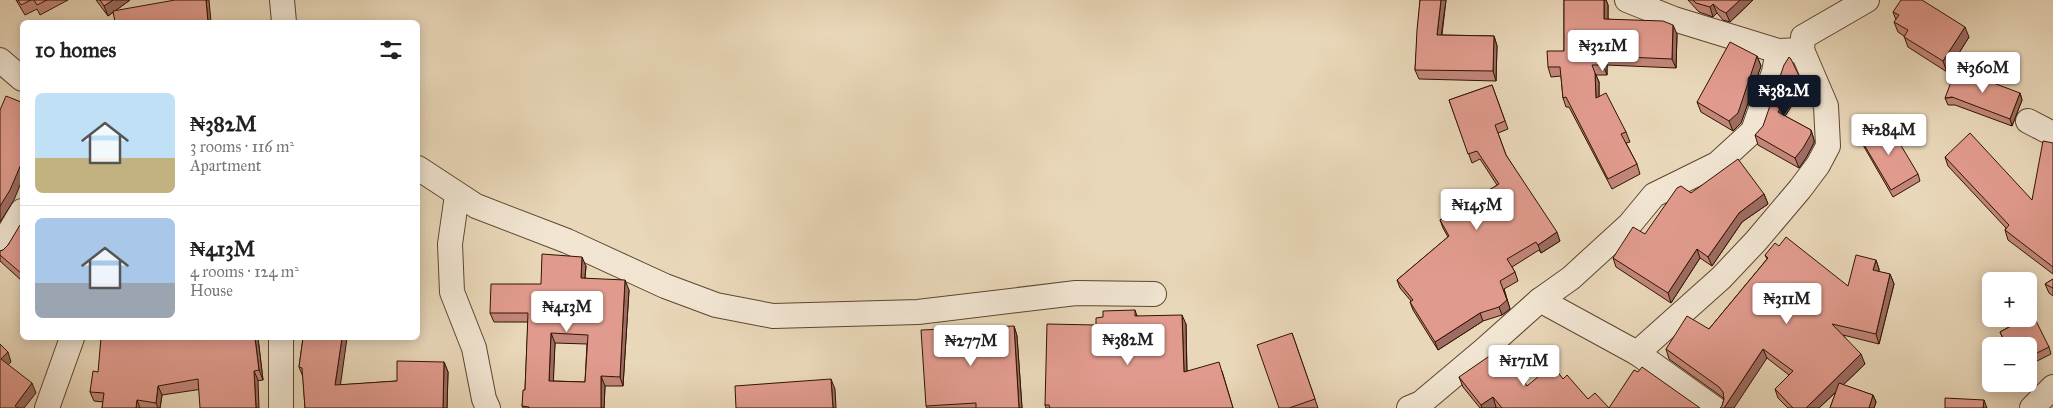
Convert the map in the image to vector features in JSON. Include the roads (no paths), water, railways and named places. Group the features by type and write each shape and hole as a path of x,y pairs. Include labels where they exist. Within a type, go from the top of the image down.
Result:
{"street":[{"path":"282,0 284,20"},
{"path":"1627,0 1674,19 1778,50 1802,50"},
{"path":"1637,353 1721,278 1756,241 1818,165 1828,146 1826,106 1802,50 1803,37 1868,0"},
{"path":"1419,406 1540,300 1571,278 1630,224 1654,195 1716,164 1753,131 1774,72 1778,50"},
{"path":"0,60 20,77"},
{"path":"2028,121 2053,134"},
{"path":"420,169 476,206 567,241 665,286 716,305 773,316 918,312 1076,293 1154,294"},
{"path":"457,195 450,244 452,292 474,348 484,399 488,408"},
{"path":"0,248 20,214"},
{"path":"1540,300 1637,353 1714,408"},
{"path":"47,408 71,340"},
{"path":"281,340 281,408"},
{"path":"2032,408 2053,387"}]}
